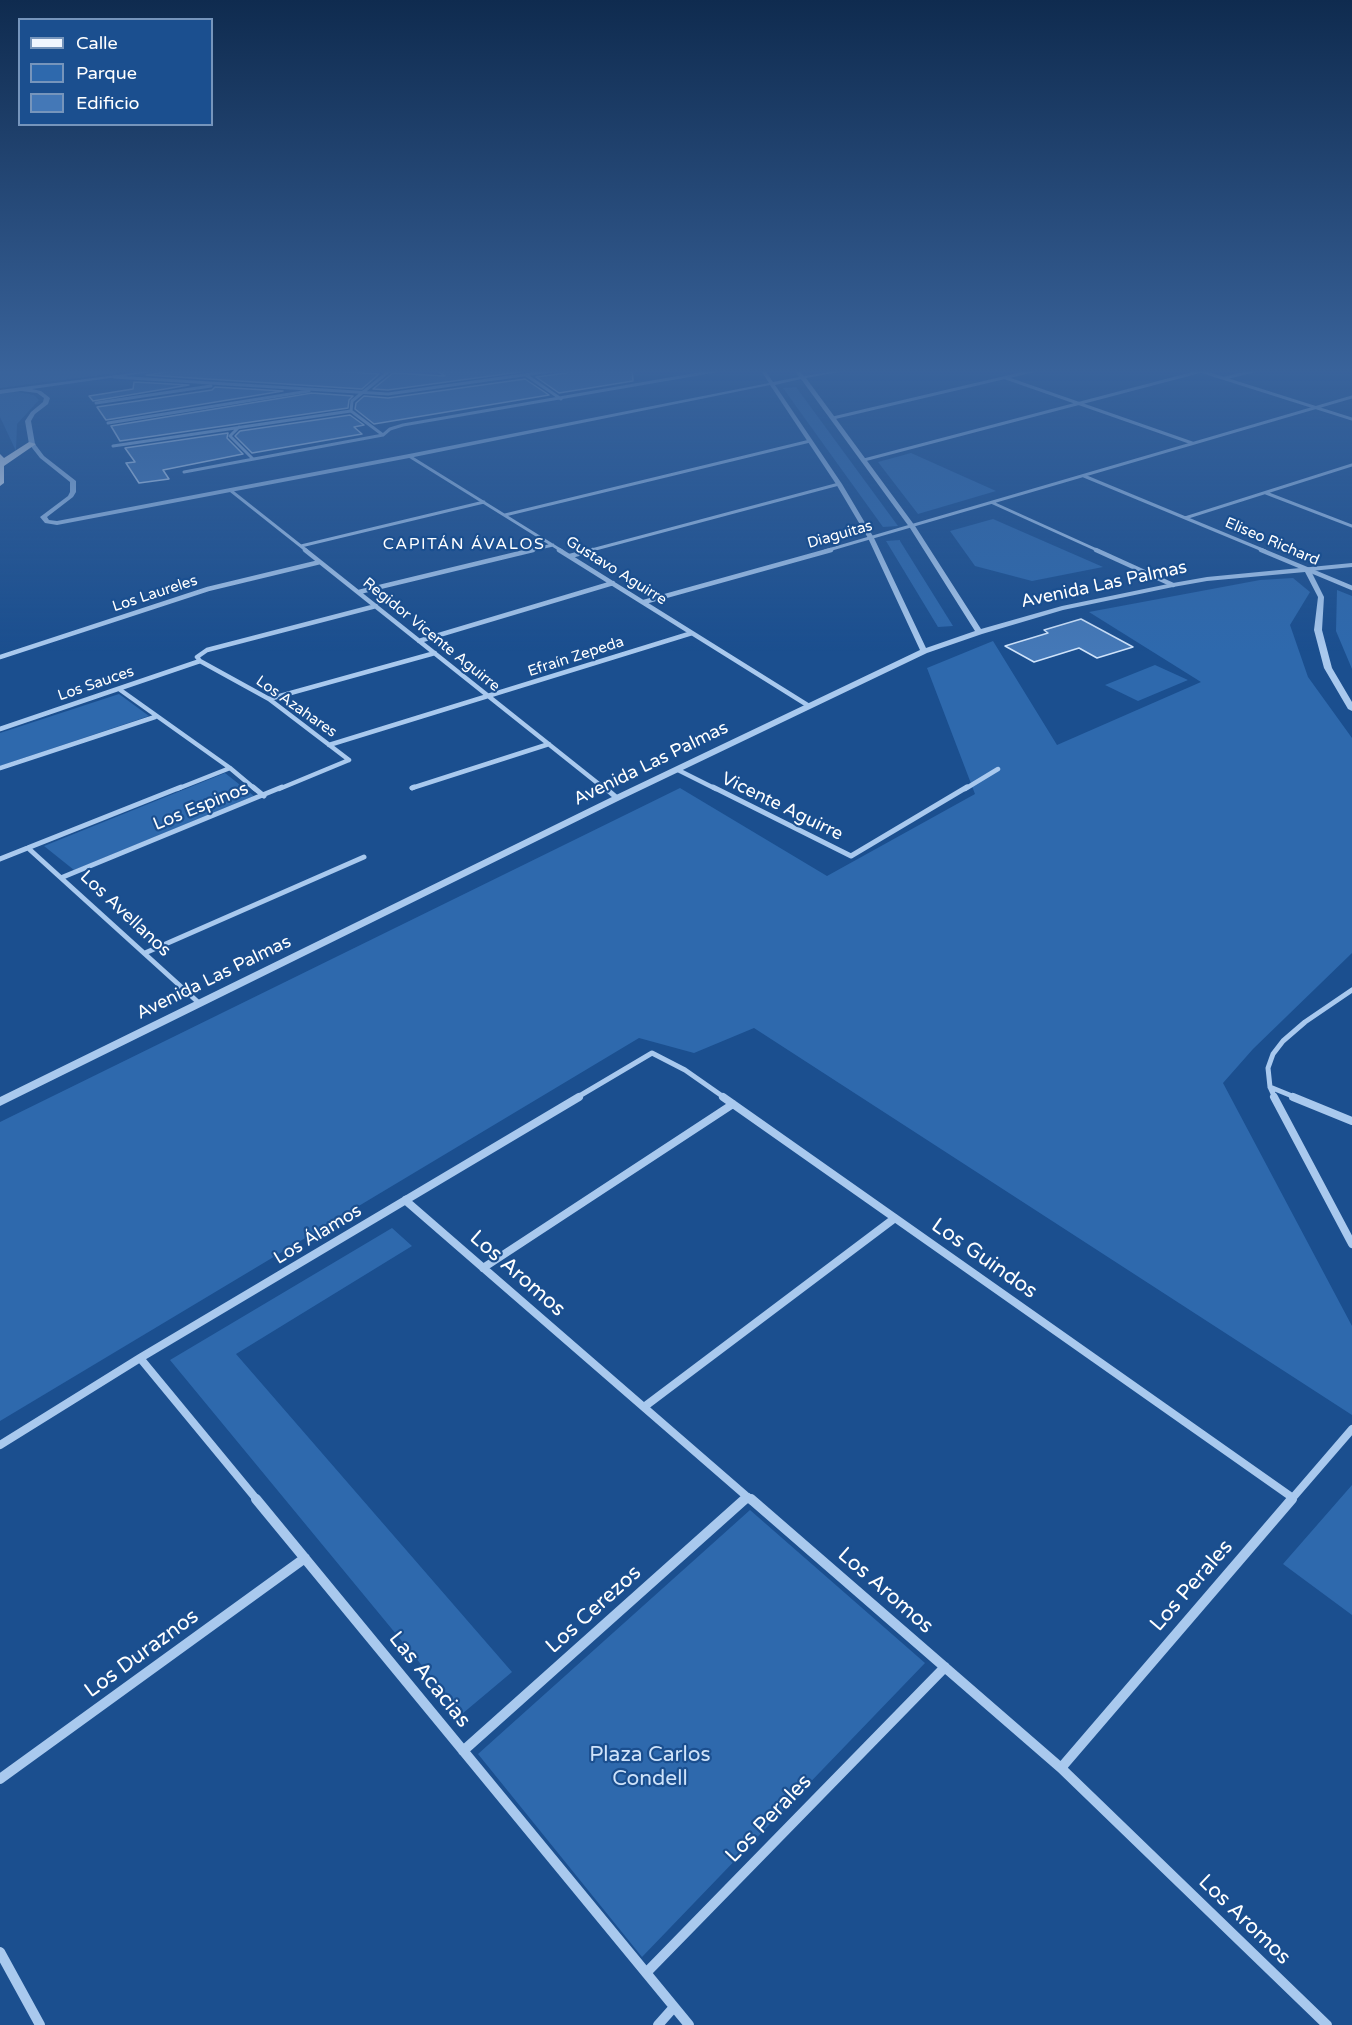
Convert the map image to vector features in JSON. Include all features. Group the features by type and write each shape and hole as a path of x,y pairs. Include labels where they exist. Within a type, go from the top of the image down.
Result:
{"main road":[{"path":"0,483 1,464"}],"street":[{"path":"50,464 69,477 74,486 73,492 64,503 43,517 47,522 62,523 370,464"},
{"path":"184,472 225,464"},
{"name":"Gustavo Aguirre","path":"421,464 809,706"},
{"path":"505,515 717,464"},
{"path":"825,464 871,538 924,651"},
{"path":"867,464 913,527 979,632"},
{"name":"Diaguitas","path":"644,602 913,527 1126,464"},
{"path":"1184,518 1351,466"},
{"name":"Eliseo Richard","path":"1083,476 1352,588"},
{"path":"570,556 839,484"},
{"name":"Regidor Vicente Aguirre","path":"230,490 616,798"},
{"path":"1265,493 1352,526"},
{"path":"301,546 484,502"},
{"path":"992,503 1173,585"},
{"path":"358,592 553,545"},
{"name":"Los Laureles","path":"0,657 208,589 320,562"},
{"name":"Avenida Las Palmas","path":"0,1102 500,858 616,798 924,651 1062,608 1173,585 1352,565"},
{"path":"1307,569 1321,597 1318,630 1328,668 1352,709"},
{"path":"419,641 613,583"},
{"name":"Los Sauces","path":"0,729 119,689 198,659 207,650 376,606"},
{"name":"Efraín Zepeda","path":"329,745 490,698 692,633"},
{"path":"269,699 435,653"},
{"name":"Los Azahares","path":"198,659 269,699 350,760"},
{"path":"119,689 155,717 230,768 264,796"},
{"path":"0,768 155,717"},
{"path":"412,788 549,744"},
{"name":"Los Espinos","path":"63,877 350,760"},
{"name":"Los Espinos","path":"0,859 230,768"},
{"name":"Vicente Aguirre","path":"678,770 851,856 998,769"},
{"name":"Los Avellanos","path":"28,848 63,877 199,1003"},
{"path":"145,953 364,857"},
{"path":"1352,990 1344,998 1305,1022 1283,1041 1273,1054 1268,1068 1270,1087 1280,1110 1352,1244"},
{"path":"1344,998 1352,1000"},
{"name":"Los Guindos","path":"652,1053 685,1070 1293,1498"},
{"name":"Los Álamos","path":"0,1445 140,1358 652,1053"},
{"path":"1270,1087 1352,1121"},
{"path":"483,1268 733,1104"},
{"name":"Los Aromos","path":"405,1200 1061,1768 1328,2025"},
{"path":"644,1407 896,1218"},
{"name":"Las Acacias","path":"140,1358 689,2025"},
{"name":"Los Perales","path":"1061,1768 1352,1429"},
{"name":"Los Cerezos","path":"464,1751 748,1497"},
{"name":"Los Duraznos","path":"0,1779 305,1558"},
{"name":"Los Perales","path":"646,1973 945,1667"},
{"path":"0,1952 40,2025"},
{"path":"658,2025 674,2007"}],"green space":[{"path":"837,464 852,464 898,526 883,527"},
{"path":"879,464 934,464 996,491 918,514"},
{"path":"993,519 1103,567 1032,581 975,566 950,531"},
{"path":"900,540 953,626 938,627 886,541"},
{"path":"1293,578 1310,592 1290,625 1308,677 1352,738 1352,953 1253,1049 1223,1083 1352,1326 1352,1415 754,1028 694,1053 639,1038 0,1421 0,1122 680,788 827,876 975,794 927,668 993,641 1057,745 1201,682 1089,612 1260,580"},
{"path":"1337,590 1352,596 1352,669 1336,631"},
{"path":"1155,665 1188,680 1138,701 1105,685"},
{"path":"119,694 149,716 0,766 0,733"},
{"path":"225,773 254,796 74,870 44,846"},
{"path":"392,1228 412,1246 236,1354 512,1672 462,1714 170,1360"},
{"path":"1352,1485 1352,1615 1283,1564"},
{"name":"Plaza Carlos Condell","path":"750,1510 925,1663 642,1957 478,1754"}],"building":[{"path":"126,464 196,464 163,470 169,479 139,483"},
{"path":"1081,619 1133,647 1097,658 1079,648 1034,662 1005,646 1048,633 1044,630"}],"district":[{"name":"CAPITÁN ÁVALOS","path":"464,545"}]}
